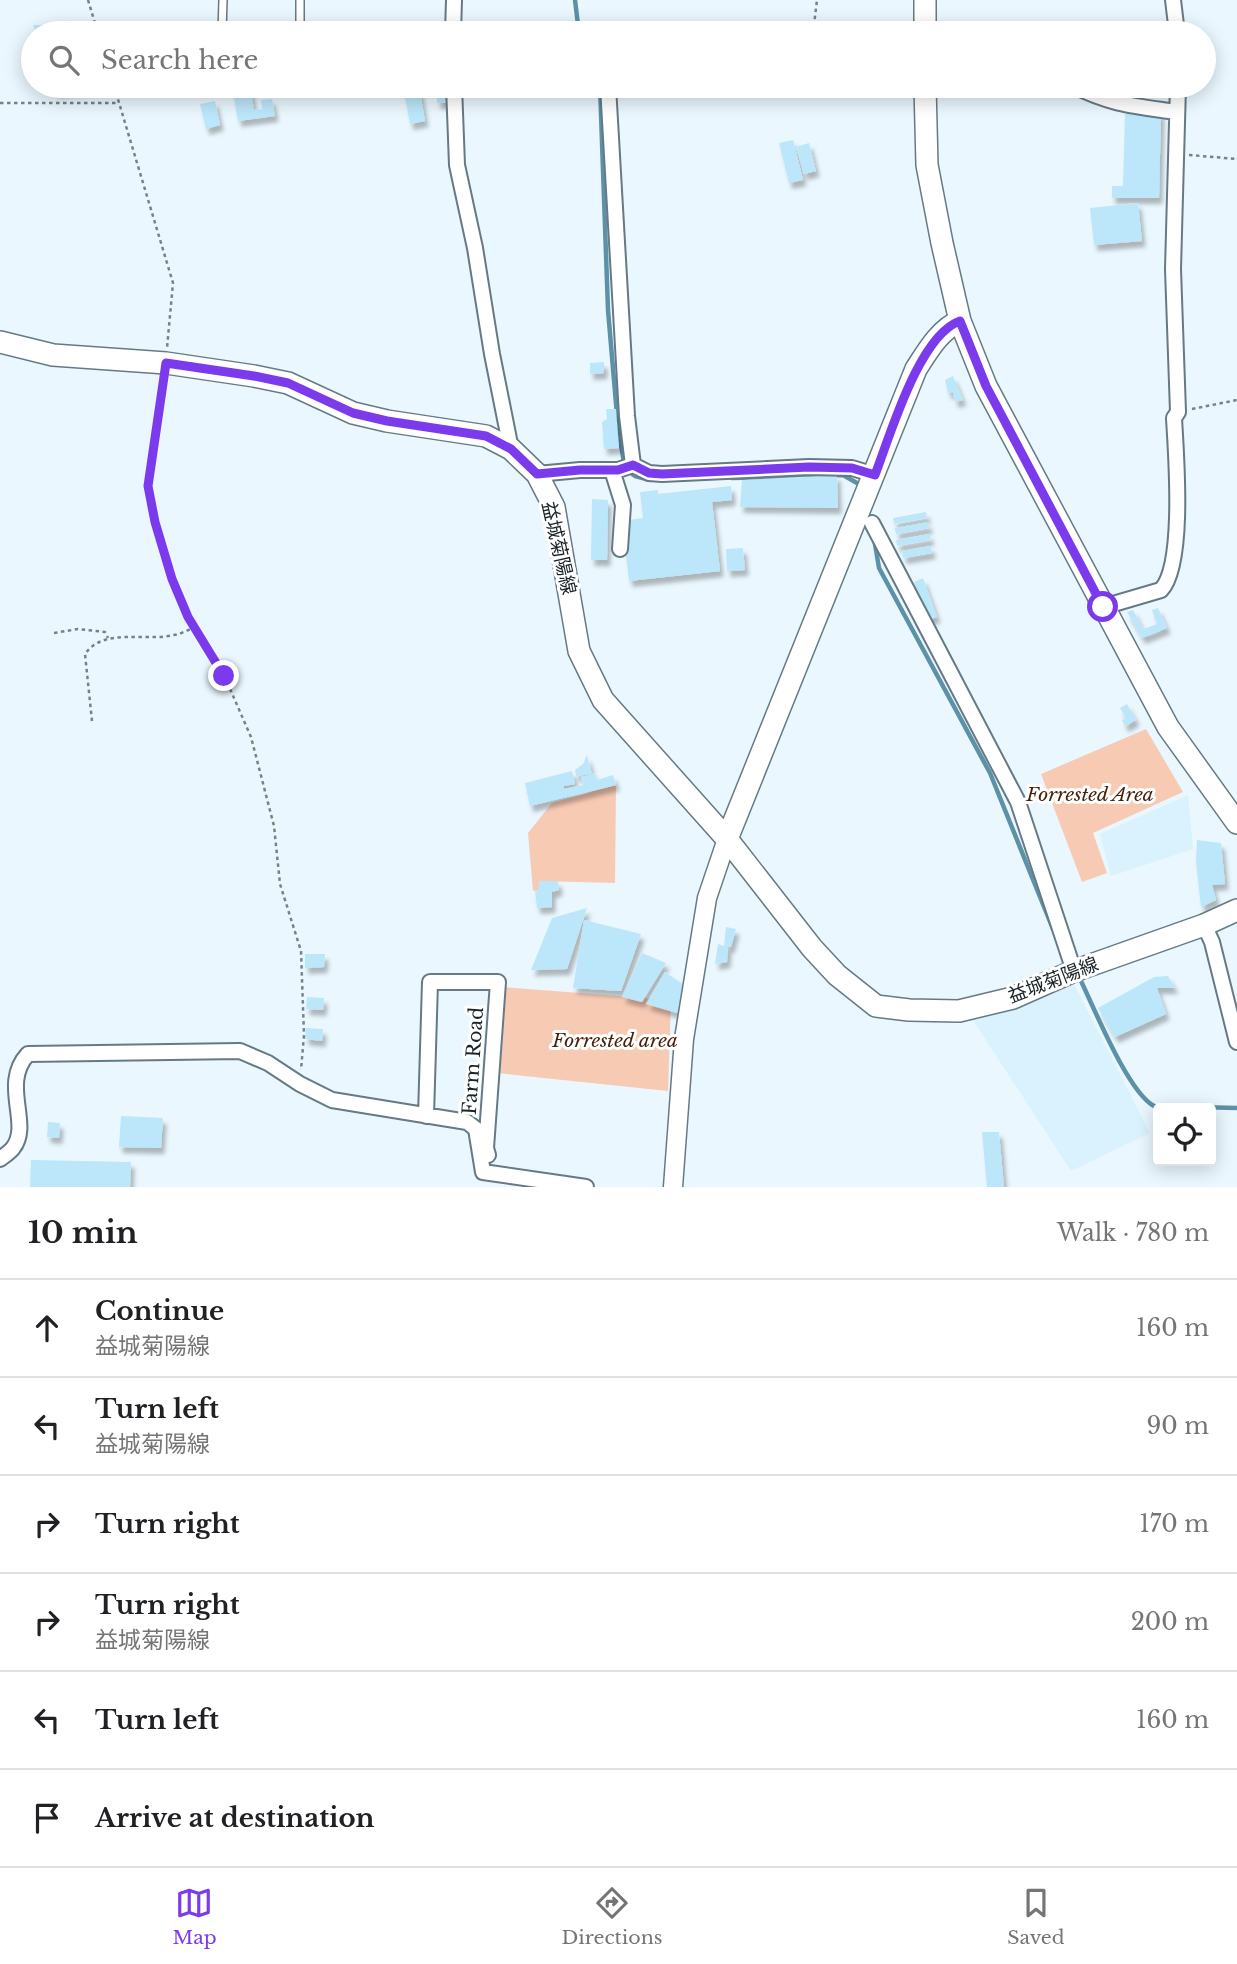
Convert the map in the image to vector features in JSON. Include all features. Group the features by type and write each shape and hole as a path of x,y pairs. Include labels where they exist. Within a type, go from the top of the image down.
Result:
{"main road":[{"path":"925,0 925,21"},
{"path":"925,98 927,165 942,243 960,321 986,386 1168,727 1237,823"},
{"path":"727,839 916,369 933,344 960,321"},
{"name":"益城菊陽線","path":"0,342 53,355 166,363 288,383 353,413 486,436 511,449 537,474 554,506 579,651 603,700 727,839 812,948 837,975 876,1006 959,1011 1013,998 1074,971 1204,925 1237,910"}],"street":[{"path":"453,21 454,0"},
{"path":"1173,0 1176,21"},
{"path":"454,98 457,165 475,248 511,449"},
{"path":"609,98 626,403 633,465"},
{"path":"1098,98 1121,105 1176,111"},
{"path":"1103,607 1161,590 1169,578 1176,538 1174,418 1178,412 1173,269 1177,98"},
{"path":"537,474 612,470 633,465 649,473 662,474 809,467 852,468 875,475"},
{"path":"612,470 623,505 620,549"},
{"path":"872,523 1018,802 1074,971"},
{"path":"673,1187 684,1039 707,898 727,839"},
{"path":"1204,925 1212,942 1237,1042"},
{"name":"Farm Road","path":"426,1116 430,982 498,982 486,1148 489,1161 497,1174"},
{"path":"0,1159 14,1147 18,1133 15,1075 19,1063 28,1054 240,1051 268,1063 331,1101 467,1122 476,1129 482,1172 586,1187"}],"lane":[{"path":"222,21 223,0"},
{"path":"300,0 300,21"}],"path":[{"path":"88,0 94,21"},
{"path":"814,21 817,0"},
{"path":"118,98 173,283 166,363 148,486 155,522 172,579 195,627 224,676 251,737 274,826 280,884 302,951 304,1035 300,1084"},
{"path":"0,103 119,103"},
{"path":"1175,154 1237,159"},
{"path":"1178,412 1237,400"},
{"path":"92,721 85,654 92,643 108,638 173,635 195,627"},
{"path":"54,633 78,629 105,632 108,638"}],"shaded area":[{"path":"1188,795 1193,849 1111,876 1100,834"},
{"path":"1073,982 1150,1133 1071,1171 971,1017"}],"green space":[{"name":"Forrested Area","path":"1146,729 1183,792 1093,833 1107,873 1082,882 1041,774"},
{"path":"616,785 615,883 540,881 538,890 533,891 528,833 552,803"},
{"name":"Forrested area","path":"502,987 671,1000 668,1091 497,1073"}],"building":[{"path":"234,98 252,98 254,110 262,109 261,100 272,99 275,116 238,121"},
{"path":"405,98 421,98 425,121 410,124"},
{"path":"437,98 449,98 449,103 437,103"},
{"path":"215,101 220,125 206,129 200,104"},
{"path":"1161,112 1159,198 1112,198 1112,186 1123,186 1125,114"},
{"path":"793,140 803,180 789,183 779,143"},
{"path":"809,143 816,171 804,174 796,147"},
{"path":"1138,203 1142,241 1094,245 1090,208"},
{"path":"604,362 604,373 590,374 590,363"},
{"path":"953,376 963,400 955,402 953,392 948,393 945,380"},
{"path":"606,409 616,409 619,448 604,449 602,422 607,419"},
{"path":"837,475 838,508 740,507 742,480"},
{"path":"731,486 732,500 712,502 720,571 629,581 622,521 643,518 640,492 658,490 658,494"},
{"path":"592,499 608,500 607,560 591,560"},
{"path":"926,512 927,518 894,524 893,518"},
{"path":"928,522 929,528 896,534 895,528"},
{"path":"930,534 930,540 897,546 896,540"},
{"path":"931,546 932,553 903,558 902,551"},
{"path":"743,548 745,570 727,571 726,549"},
{"path":"923,578 937,617 922,622 908,597 917,592 914,582"},
{"path":"1158,608 1167,628 1142,638 1127,612 1133,610 1143,629 1157,624 1152,610"},
{"path":"1127,704 1136,720 1125,726 1122,720 1126,718 1120,708"},
{"path":"587,755 592,774 576,776 575,770 583,764"},
{"path":"572,771 575,784 564,786 564,789 583,785 581,777 594,773 597,780 613,775 616,785 530,806 525,783"},
{"path":"1197,840 1221,843 1225,884 1212,885 1216,900 1201,907 1196,862"},
{"path":"539,881 558,881 559,890 552,892 552,907 537,908 535,891 538,890"},
{"path":"587,908 567,969 531,970 552,918"},
{"path":"584,920 641,934 621,991 573,988"},
{"path":"726,927 736,929 731,947 728,947 727,962 715,964 718,944 724,946"},
{"path":"642,953 666,963 642,1002 622,997"},
{"path":"305,954 325,954 324,967 305,968"},
{"path":"665,972 687,987 677,1013 646,1004"},
{"path":"1168,976 1175,988 1157,988 1166,1014 1115,1037 1098,1008 1154,977"},
{"path":"307,997 324,998 323,1010 306,1009"},
{"path":"306,1028 323,1029 322,1041 305,1039"},
{"path":"121,1116 163,1118 161,1148 119,1147"},
{"path":"48,1122 60,1123 59,1138 47,1137"},
{"path":"982,1132 999,1132 1004,1187 987,1187"},
{"path":"31,1160 131,1162 130,1187 30,1187"}],"waterway":[{"path":"575,0 578,21"},
{"path":"600,98 608,310 618,427 624,463"},
{"path":"628,471 650,480"},
{"path":"732,478 843,475 857,483"},
{"path":"874,538 879,568 990,773 1053,929"},
{"path":"1081,981 1123,1068 1144,1098 1154,1106 1237,1108"}],"route":[{"path":"224,676 188,617 172,579 155,522 148,486 166,363 288,383 353,413 486,436 511,449 537,474 618,470 633,465 649,473 662,474 809,467 852,468 875,475 916,369 933,344 960,321 986,386 1103,607"}]}
